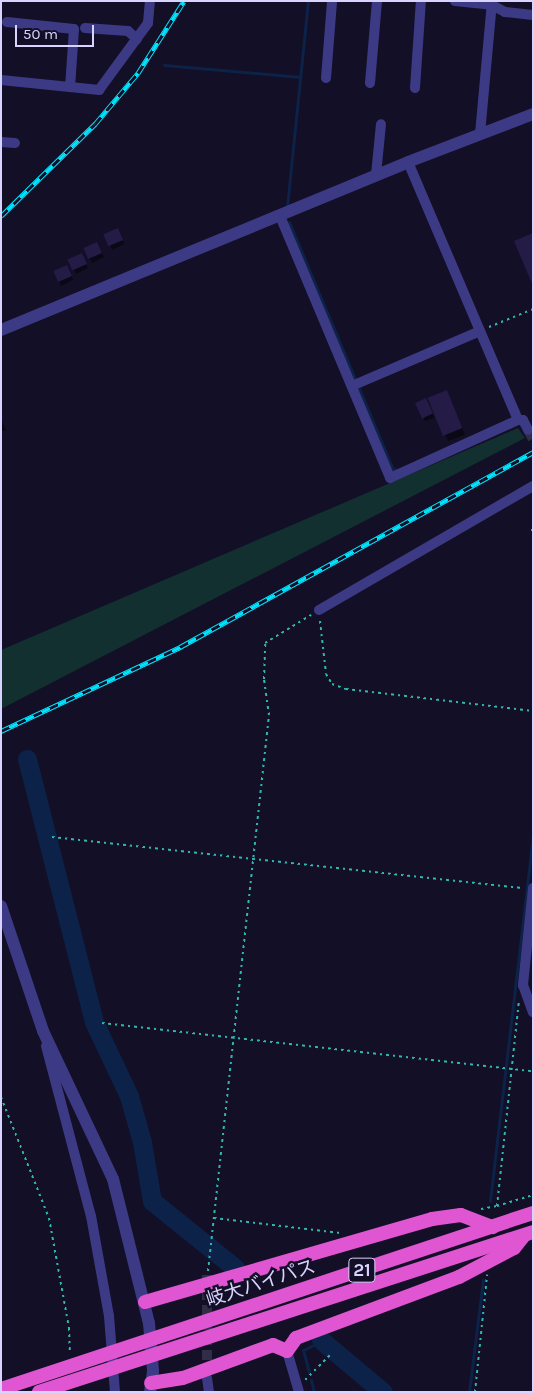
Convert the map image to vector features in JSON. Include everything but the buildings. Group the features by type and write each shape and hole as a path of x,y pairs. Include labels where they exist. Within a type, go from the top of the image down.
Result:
{"highway":[{"name":"岐大バイパス","path":"1,1389 533,1214"},
{"path":"145,1302 432,1219 461,1215 493,1227"},
{"path":"151,1387 183,1378 273,1345 287,1351 296,1338 459,1277 514,1248 529,1234"},
{"name":"岐大バイパス","path":"39,1392 529,1234"}],"street":[{"path":"1,80 99,90 148,23 150,1"},
{"path":"326,78 332,1"},
{"path":"370,83 377,1"},
{"path":"415,88 421,1"},
{"path":"455,1 492,3 505,12 533,16"},
{"path":"480,134 492,3"},
{"path":"3,23 74,29 70,87"},
{"path":"84,28 128,31 137,39"},
{"path":"1,330 408,162 533,114"},
{"path":"376,175 381,124"},
{"path":"1,142 15,143"},
{"path":"408,162 518,420"},
{"path":"280,216 354,386 390,478 518,420 523,420 528,430"},
{"path":"354,386 480,331"},
{"path":"319,610 533,486"},
{"path":"533,889 523,984 533,1012"},
{"path":"1,906 42,1030 91,1216 109,1316 115,1392"},
{"path":"42,1030 113,1179 145,1302 153,1371 151,1387"},
{"path":"287,1351 298,1388"},
{"path":"207,1378 209,1392"}],"path":[{"path":"480,331 533,309"},
{"path":"209,1254 268,714 264,679 265,643 319,610 326,674 332,684 346,689 533,711"},
{"path":"52,837 533,889"},
{"path":"497,1206 510,1069 523,984"},
{"path":"102,1023 533,1071"},
{"path":"1,1097 49,1218 69,1328 70,1356"},
{"path":"461,1215 473,1208 488,1210 533,1195"},
{"path":"214,1218 346,1233"},
{"path":"474,1392 486,1283"},
{"path":"298,1388 330,1355"}],"green space":[{"path":"518,428 525,438 1,709 1,650"}],"waterway":[{"path":"287,207 308,1"},
{"path":"164,65 300,77"},
{"path":"289,222 393,469 399,470"},
{"path":"27,759 94,1022 129,1096 142,1142 152,1201 235,1268"},
{"path":"490,1201 533,835"},
{"path":"469,1392 483,1280"},
{"path":"321,1340 383,1392"},
{"path":"309,1372 303,1350 322,1341"},
{"path":"311,1380 314,1392"}],"tunnel":[{"path":"528,430 533,439"},
{"path":"207,1275 207,1375"}],"railway":[{"path":"1,216 95,124 138,73 184,1"},
{"path":"1,731 180,647 533,452"}]}
